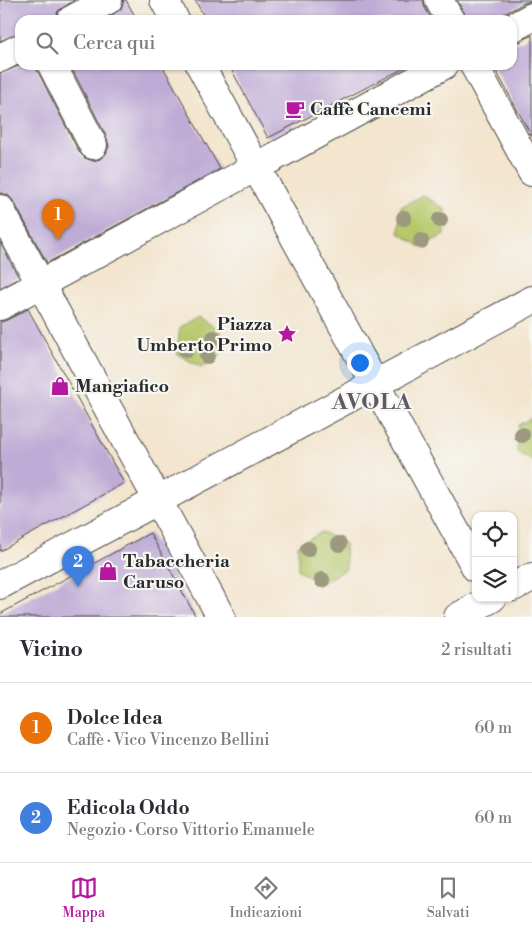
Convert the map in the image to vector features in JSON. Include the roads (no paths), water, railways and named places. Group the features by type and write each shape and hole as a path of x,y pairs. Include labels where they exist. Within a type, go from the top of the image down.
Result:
{"street":[{"path":"80,15 108,0"},
{"path":"164,0 172,15"},
{"path":"439,0 447,15"},
{"path":"517,25 532,17"},
{"path":"0,58 15,50"},
{"path":"55,70 93,145"},
{"path":"203,70 472,561"},
{"path":"24,289 252,159 434,70"},
{"path":"477,70 532,172"},
{"path":"0,209 24,289 149,506 221,617"},
{"path":"0,586 532,300"},
{"path":"517,585 532,577"},
{"path":"458,617 496,605"}],"place":[{"name":"Caffè Cancemi","path":"295,109"},
{"name":"Dolce Idea","path":"58,240"},
{"name":"Piazza Umberto Primo","path":"287,334"},
{"name":"Mangiafico","path":"60,386"},
{"name":"Tabaccheria Caruso","path":"108,571"},
{"name":"Edicola Oddo","path":"78,587"}],"district":[{"name":"AVOLA","path":"372,402"}]}
